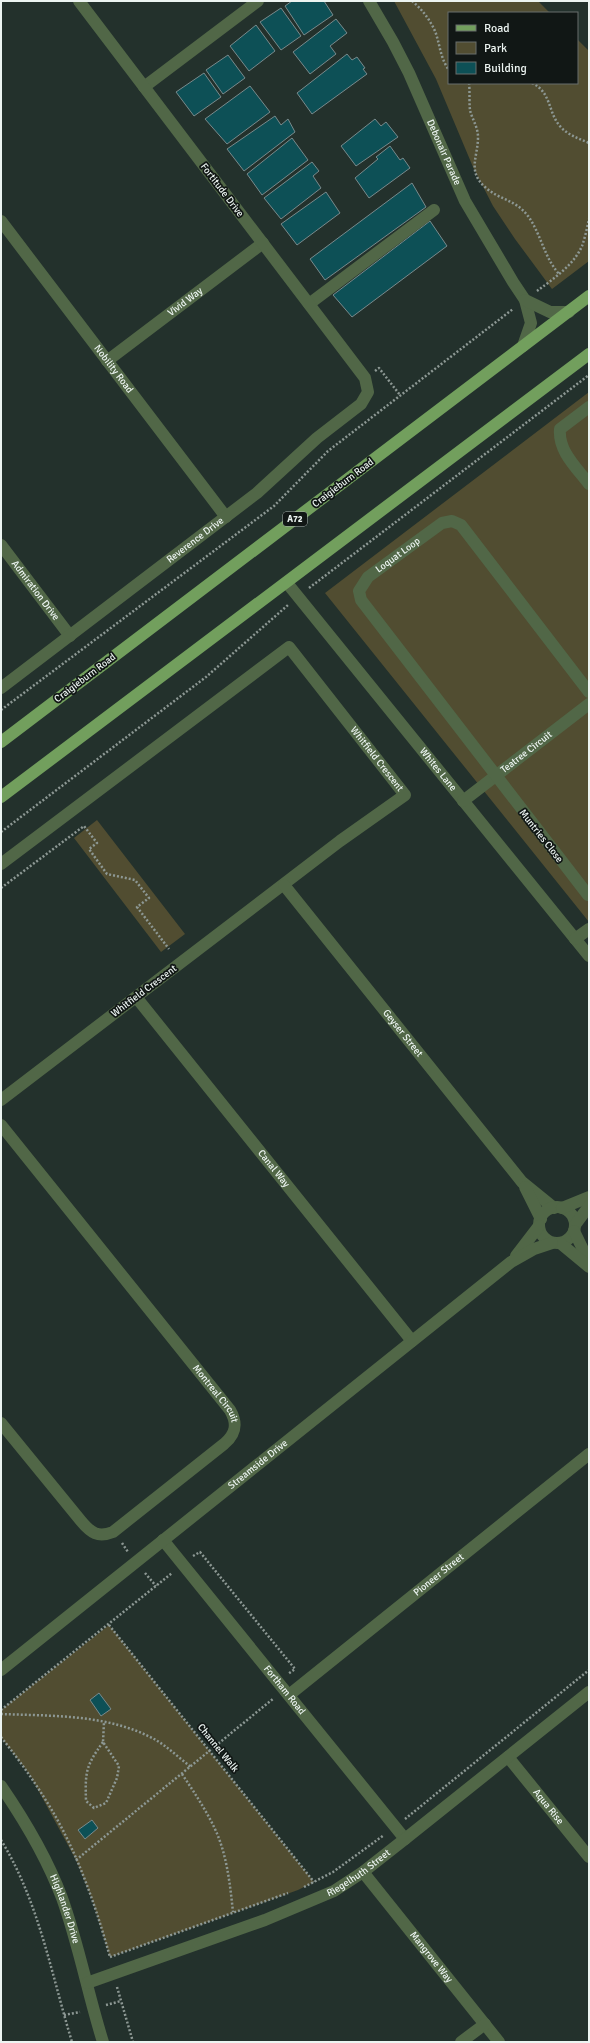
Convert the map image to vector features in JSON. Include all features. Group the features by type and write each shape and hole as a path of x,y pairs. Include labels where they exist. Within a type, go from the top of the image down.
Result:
{"main road":[{"name":"Craigieburn Road","path":"1,742 589,296"},
{"path":"1,798 589,354"}],"street":[{"name":"Fortitude Drive","path":"79,1 365,378"},
{"path":"144,87 258,1"},
{"name":"Debonair Parade","path":"368,1 393,42 409,73 466,201 525,300"},
{"path":"309,304 434,210"},
{"name":"Nobility Road","path":"1,221 226,517"},
{"name":"Vivid Way","path":"107,361 263,243"},
{"path":"525,300 550,312 569,312"},
{"path":"523,346 532,323 525,300"},
{"name":"Reverence Drive","path":"1,688 258,493 317,438 361,404 368,392 365,378"},
{"path":"589,407 560,429 559,439 562,448 589,484"},
{"name":"Loquat Loop","path":"495,776 361,600 359,591 368,578 442,523 452,521 460,525 589,692"},
{"name":"Admiration Drive","path":"1,545 70,636"},
{"name":"Whites Lane","path":"287,583 589,956"},
{"name":"Whitfield Crescent","path":"1,864 289,647 406,795 340,841 1,1100"},
{"name":"Teatree Circuit","path":"463,801 589,704"},
{"name":"Muntries Close","path":"495,776 588,895"},
{"name":"Geyser Street","path":"284,885 522,1182 540,1222"},
{"path":"575,939 589,929"},
{"name":"Canal Way","path":"136,997 412,1341"},
{"name":"Montreal Circuit","path":"1,1125 230,1410 236,1424 233,1435 224,1444 113,1532 100,1535 93,1533 81,1522 1,1422"},
{"name":"Geyser Street","path":"522,1182 558,1208"},
{"path":"589,1197 548,1210 540,1222 543,1236 556,1243 589,1267"},
{"path":"556,1243 568,1239 589,1206"},
{"path":"558,1208 571,1214 574,1228 589,1262"},
{"name":"Streamside Drive","path":"511,1262 540,1222"},
{"name":"Streamside Drive","path":"2,1670 511,1262 534,1249 556,1243"},
{"name":"Pioneer Street","path":"289,1695 589,1454"},
{"name":"Fortham Road","path":"163,1540 184,1564 405,1840"},
{"name":"Riegelhuth Street","path":"87,1983 305,1904 334,1891 363,1872 405,1840 589,1692"},
{"name":"Aqua Rise","path":"508,1757 589,1857"},
{"name":"Highlander Drive","path":"1,1786 21,1816 47,1865 62,1899 103,2042"},
{"name":"Mangrove Way","path":"363,1872 499,2042"},
{"path":"462,2042 484,2024"}],"path":[{"path":"412,1 423,11 430,22 435,32 442,57 448,68"},
{"path":"469,84 470,110 478,136 474,157 476,174 486,188 512,201 527,215 540,235 550,264 559,274"},
{"path":"533,84 545,93 561,127 571,135 589,143"},
{"path":"1,710 274,506 328,451 559,274 582,246 589,219"},
{"path":"365,378 379,368 400,395"},
{"path":"1,832 206,677 298,596 589,376"},
{"path":"1,888 84,826 97,843 89,849 107,874 136,880 149,898 137,907 169,949"},
{"path":"1,1710 200,1552 295,1669 268,1690 275,1699 76,1860"},
{"name":"Channel Walk","path":"109,1625 314,1882"},
{"path":"298,1890 355,1858 589,1670"},
{"path":"1,1714 60,1717 115,1724 154,1739 191,1767"},
{"path":"103,1742 119,1766 117,1778 106,1803 94,1808 86,1800 86,1770 90,1761 103,1742 104,1722"},
{"path":"1,1737 30,1775 54,1813 76,1860 92,1899 110,1957 133,2042"},
{"path":"182,1774 216,1830 224,1855 233,1912"},
{"path":"1,1840 31,1902 44,1941 72,2042"},
{"path":"110,1957 291,1892"}],"green space":[{"path":"394,1 538,1 549,12 448,12 448,84 578,84 578,40 589,51 589,261 552,289 493,206 473,167 436,79"},
{"path":"589,392 589,922 325,593"},
{"path":"97,820 185,934 161,952 74,838"},
{"path":"109,1625 314,1882 298,1890 110,1957 92,1899 76,1860 30,1775 1,1737 1,1710"}],"building":[{"path":"292,1 324,1 333,15 304,35 285,6"},
{"path":"281,8 301,36 281,50 260,22"},
{"path":"336,19 347,33 330,46 336,54 310,74 293,52"},
{"path":"256,25 275,51 249,71 230,46"},
{"path":"347,54 352,60 357,57 365,68 363,69 367,74 312,114 297,93"},
{"path":"228,55 245,78 223,94 206,70"},
{"path":"204,73 221,97 194,116 176,92"},
{"path":"250,86 270,112 227,144 205,119"},
{"path":"275,116 281,125 288,119 295,132 244,171 227,149"},
{"path":"375,119 381,126 386,122 398,137 356,166 341,146"},
{"path":"292,138 308,160 262,195 247,174"},
{"path":"390,146 400,160 403,158 410,168 369,198 355,178 378,159 376,157"},
{"path":"312,162 319,171 313,176 321,188 281,219 264,198"},
{"path":"412,183 426,207 325,280 310,259"},
{"path":"326,192 340,213 297,245 281,224"},
{"path":"430,221 447,246 352,317 333,295"},
{"path":"99,1693 111,1709 101,1716 90,1700"},
{"path":"92,1820 98,1828 85,1839 78,1830"}]}
